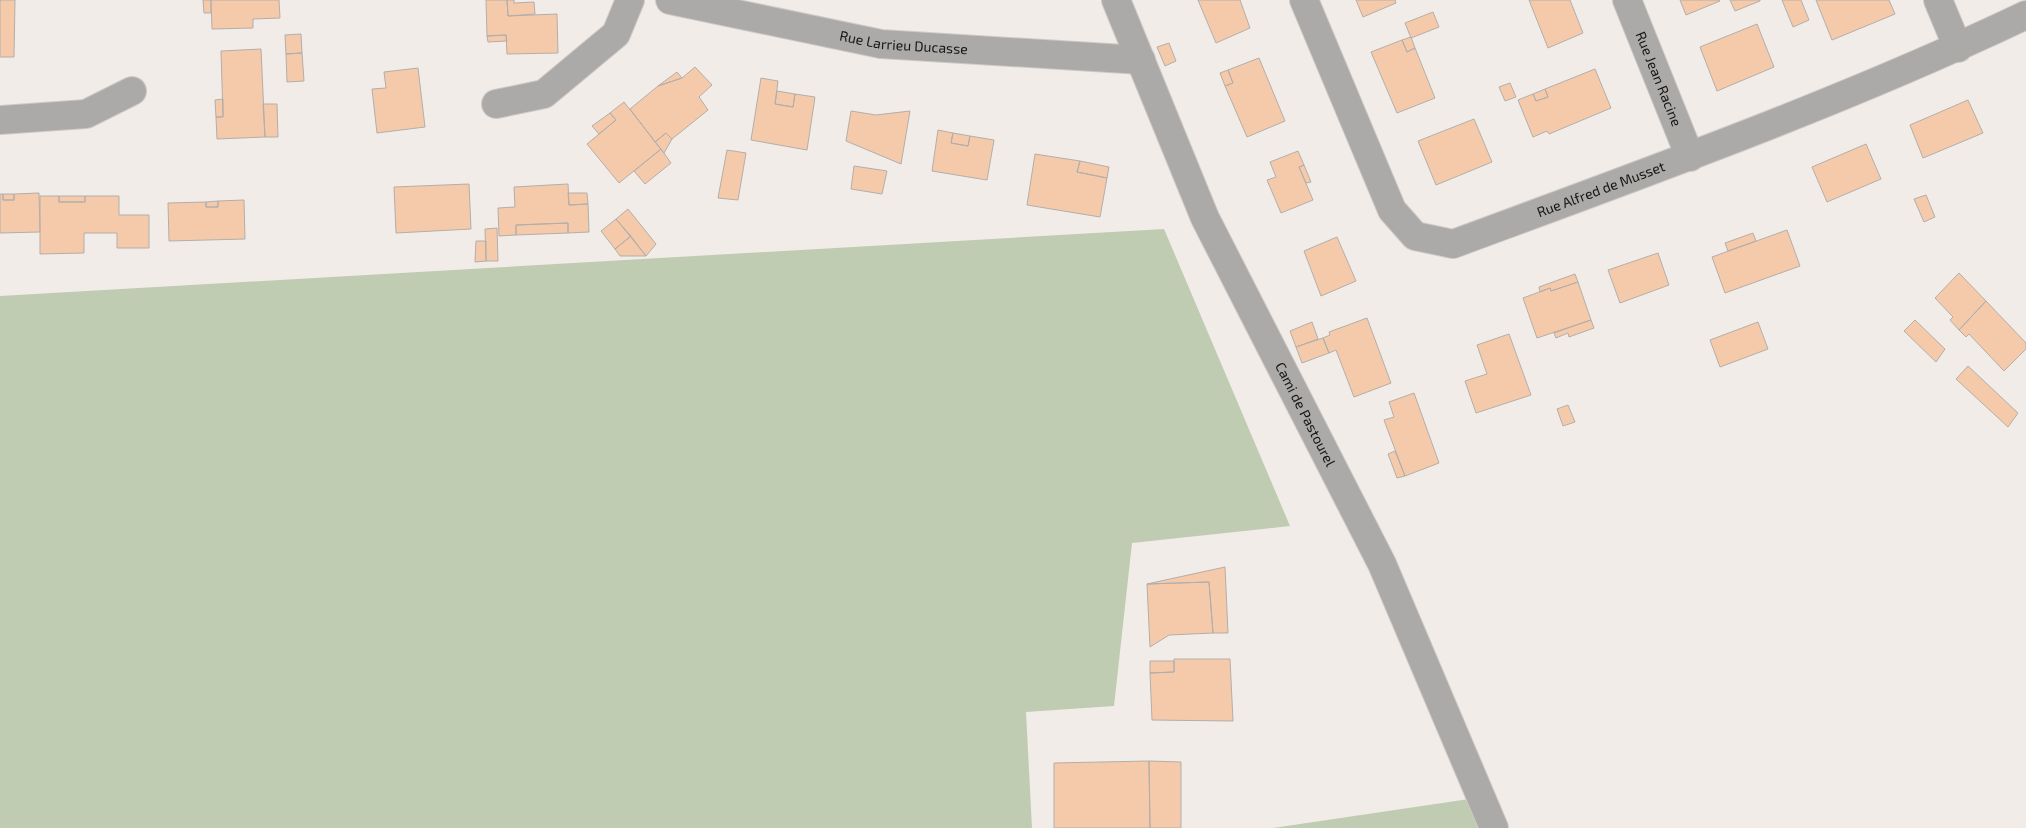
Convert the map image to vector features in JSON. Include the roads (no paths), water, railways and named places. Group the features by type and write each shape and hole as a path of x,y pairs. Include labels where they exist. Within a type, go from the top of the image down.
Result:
{"street":[{"path":"496,104 544,94 616,34 630,0"},
{"name":"Rue Larrieu Ducasse","path":"670,0 774,11 880,44 1141,60"},
{"name":"Cami de Pastourel","path":"1116,0 1205,218 1382,564 1494,828"},
{"name":"Rue Alfred de Musset","path":"1304,0 1392,210 1415,236 1453,244 1690,157 1958,48 2026,15"},
{"name":"Rue Jean Racine","path":"1627,0 1690,157"},
{"path":"1938,0 1958,48"},
{"path":"0,120 86,114 132,91"}]}
